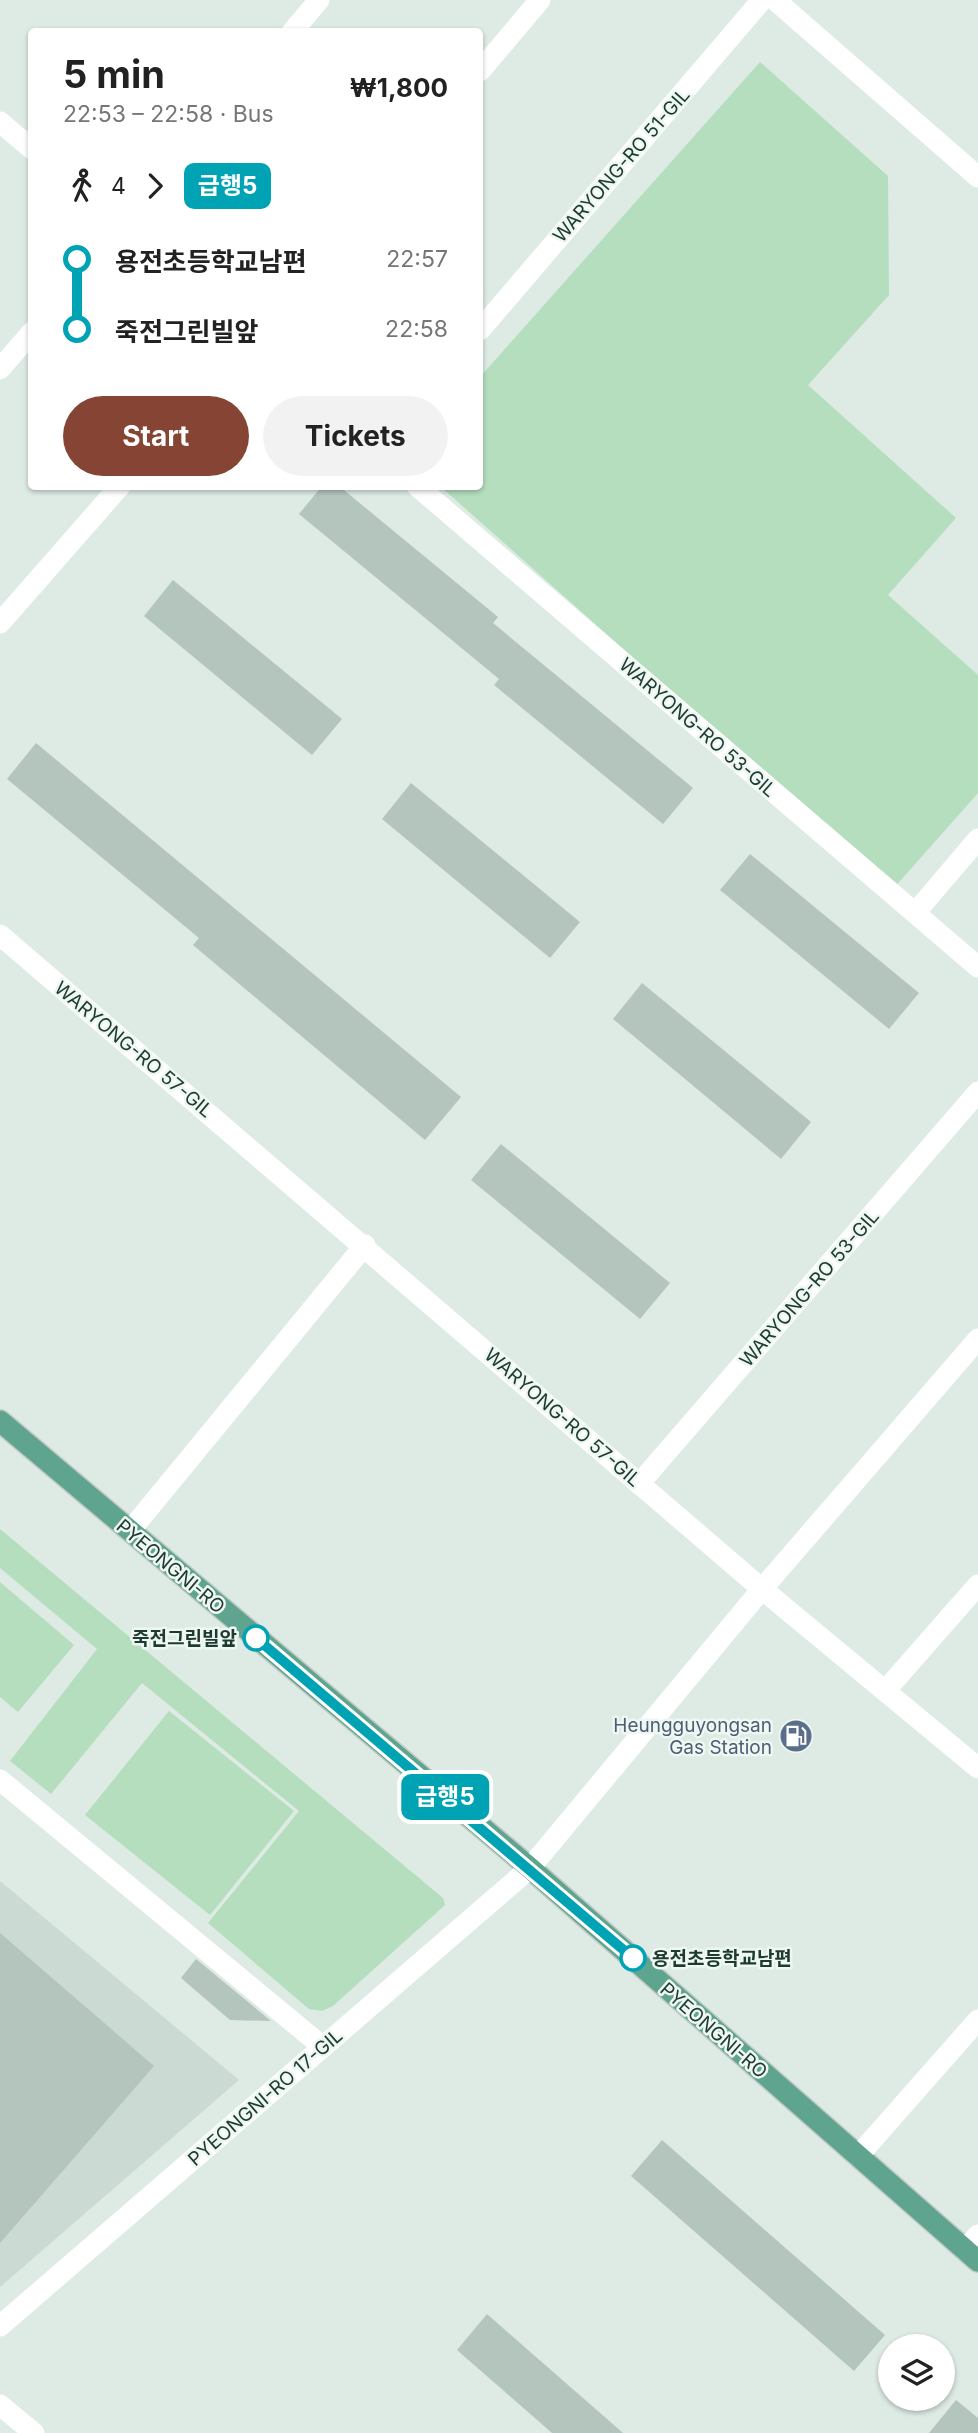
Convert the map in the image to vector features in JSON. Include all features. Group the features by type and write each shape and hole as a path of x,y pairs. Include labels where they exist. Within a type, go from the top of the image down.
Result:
{"main road":[{"name":"PYEONGNI-RO","path":"0,1421 530,1868 858,2156 974,2248"}],"street":[{"path":"295,28 319,0"},
{"path":"483,67 540,0"},
{"name":"WARYONG-RO 51-GIL","path":"483,326 762,0"},
{"path":"775,0 978,177"},
{"path":"0,122 28,146"},
{"path":"0,369 28,337"},
{"path":"0,623 116,490"},
{"name":"WARYONG-RO 53-GIL","path":"422,490 978,967"},
{"path":"915,912 978,839"},
{"name":"WARYONG-RO 57-GIL","path":"0,935 365,1245 762,1589 978,1768"},
{"name":"WARYONG-RO 53-GIL","path":"639,1483 978,1092"},
{"path":"130,1531 365,1245"},
{"path":"530,1868 762,1589 978,1339"},
{"path":"885,1691 978,1585"},
{"path":"0,1780 323,2047"},
{"name":"PYEONGNI-RO 17-GIL","path":"0,2326 530,1868"},
{"path":"858,2156 978,2020"},
{"path":"0,2405 34,2433"}],"shaded area":[{"path":"0,1881 239,2080 0,2287"}],"green space":[{"path":"760,62 888,176 889,295 808,385 956,518 888,595 978,675 978,793 893,889 444,490 483,490 483,374"},
{"path":"0,1529 443,1898 445,1905 333,2006 322,2011 309,2009 208,1923 299,1811 142,1683 51,1794 10,1761 97,1649 0,1568"},
{"path":"0,1582 74,1645 18,1712 0,1697"},
{"path":"169,1711 294,1811 210,1915 85,1815"}],"building":[{"path":"319,490 344,490 498,617 493,623 693,788 663,824 494,685 499,679 299,514"},
{"path":"173,580 342,719 312,755 144,616"},
{"path":"36,743 461,1097 425,1140 193,945 199,938 7,779"},
{"path":"411,783 580,922 550,958 382,819"},
{"path":"750,854 919,993 889,1029 720,890"},
{"path":"642,983 811,1122 781,1159 613,1019"},
{"path":"501,1144 670,1283 640,1319 471,1180"},
{"path":"0,1933 154,2066 0,2243"},
{"path":"196,1959 271,2021 230,2020 181,1978"},
{"path":"662,2140 884,2334 878,2334 878,2343 854,2371 631,2176"},
{"path":"487,2314 623,2433 552,2433 457,2350"},
{"path":"955,2401 978,2418 978,2433 929,2433 947,2411 955,2411"}],"bus line":[{"name":"급행5","path":"256,1638 633,1958"}],"place":[{"name":"죽전그린빌앞","path":"256,1638"},
{"name":"Heungguyongsan Gas Station","path":"796,1736"},
{"name":"용전초등학교남편","path":"633,1958"}]}
